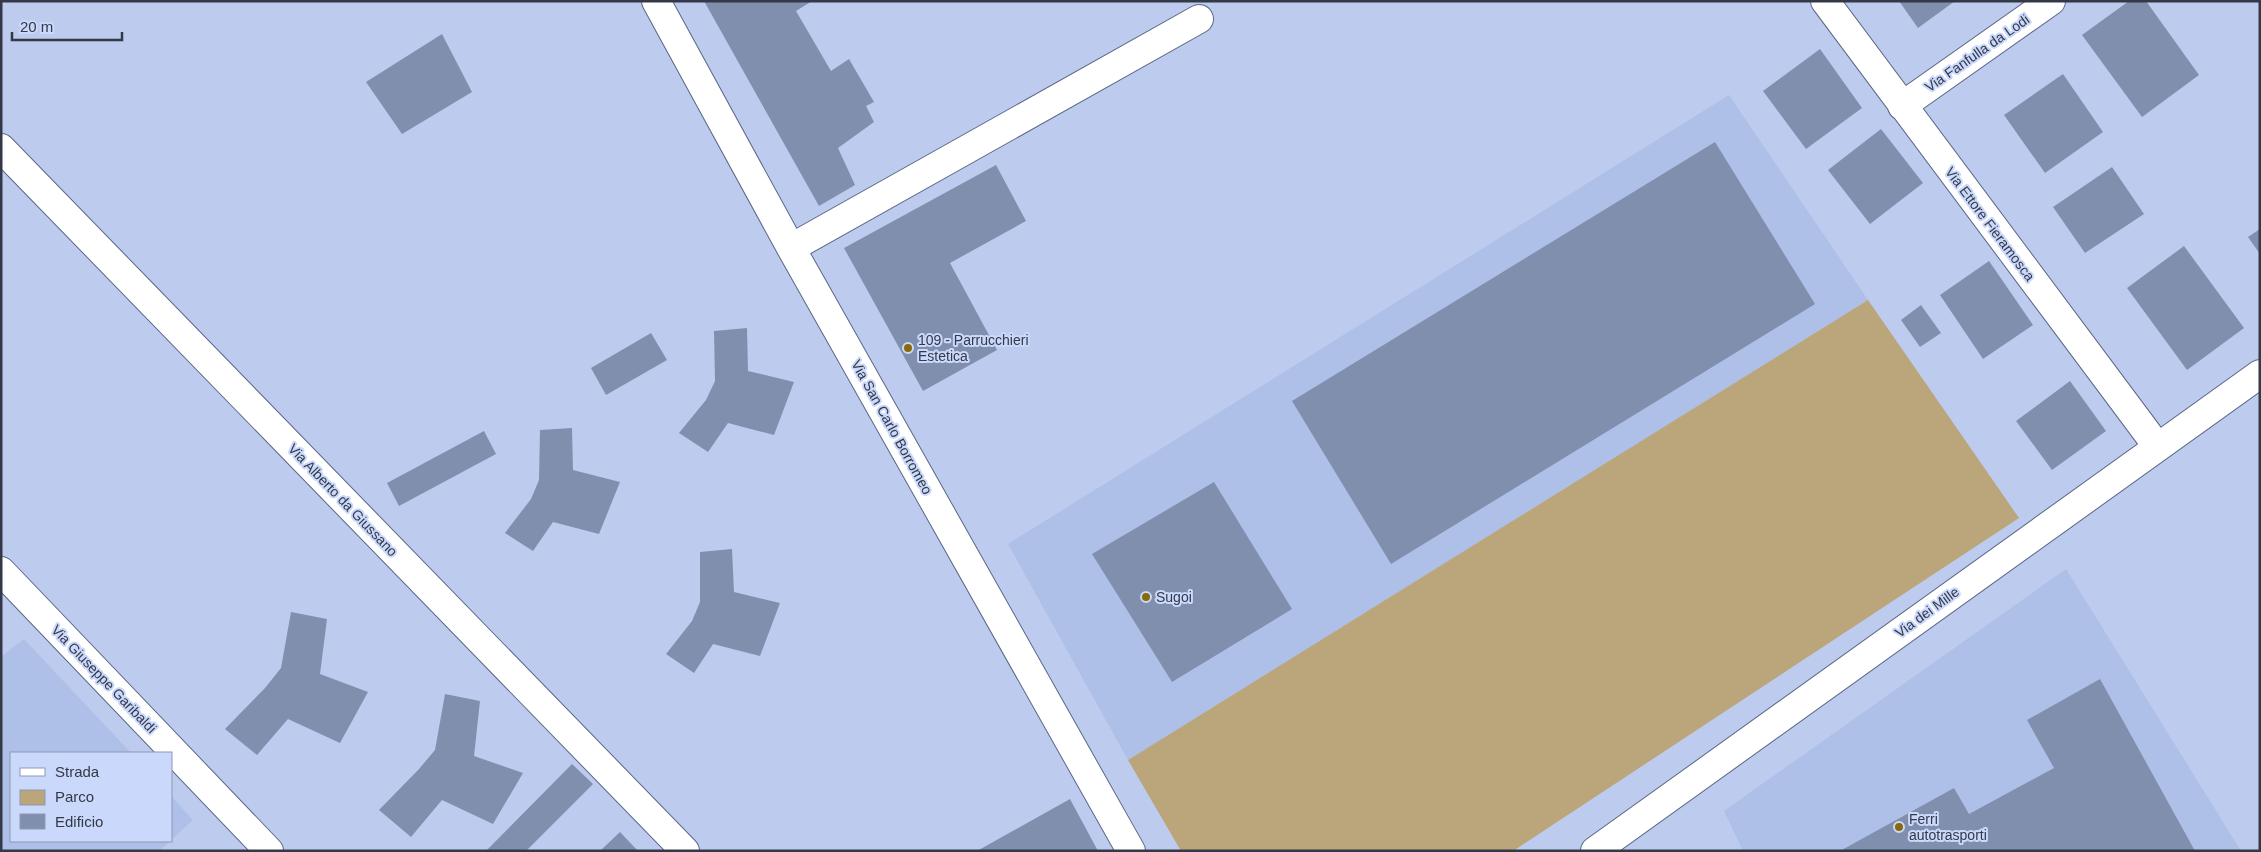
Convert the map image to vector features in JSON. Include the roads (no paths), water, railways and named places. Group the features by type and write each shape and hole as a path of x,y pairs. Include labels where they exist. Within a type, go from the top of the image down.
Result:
{"street":[{"name":"Via San Carlo Borromeo","path":"656,1 791,248 1130,851"},
{"name":"Via Ettore Fieramosca","path":"1825,1 2157,446"},
{"name":"Via Fanfulla da Lodi","path":"1902,106 2051,1"},
{"path":"791,248 1199,19"},
{"name":"Via Alberto da Giussano","path":"1,148 685,851"},
{"name":"Via dei Mille","path":"1595,851 2157,446 2260,374"},
{"name":"Via Giuseppe Garibaldi","path":"1,571 269,851"}],"place":[{"name":"109 - Parrucchieri Estetica","path":"908,348"},
{"name":"Sugoi","path":"1146,597"},
{"name":"Ferri autotrasporti","path":"1899,827"}]}
